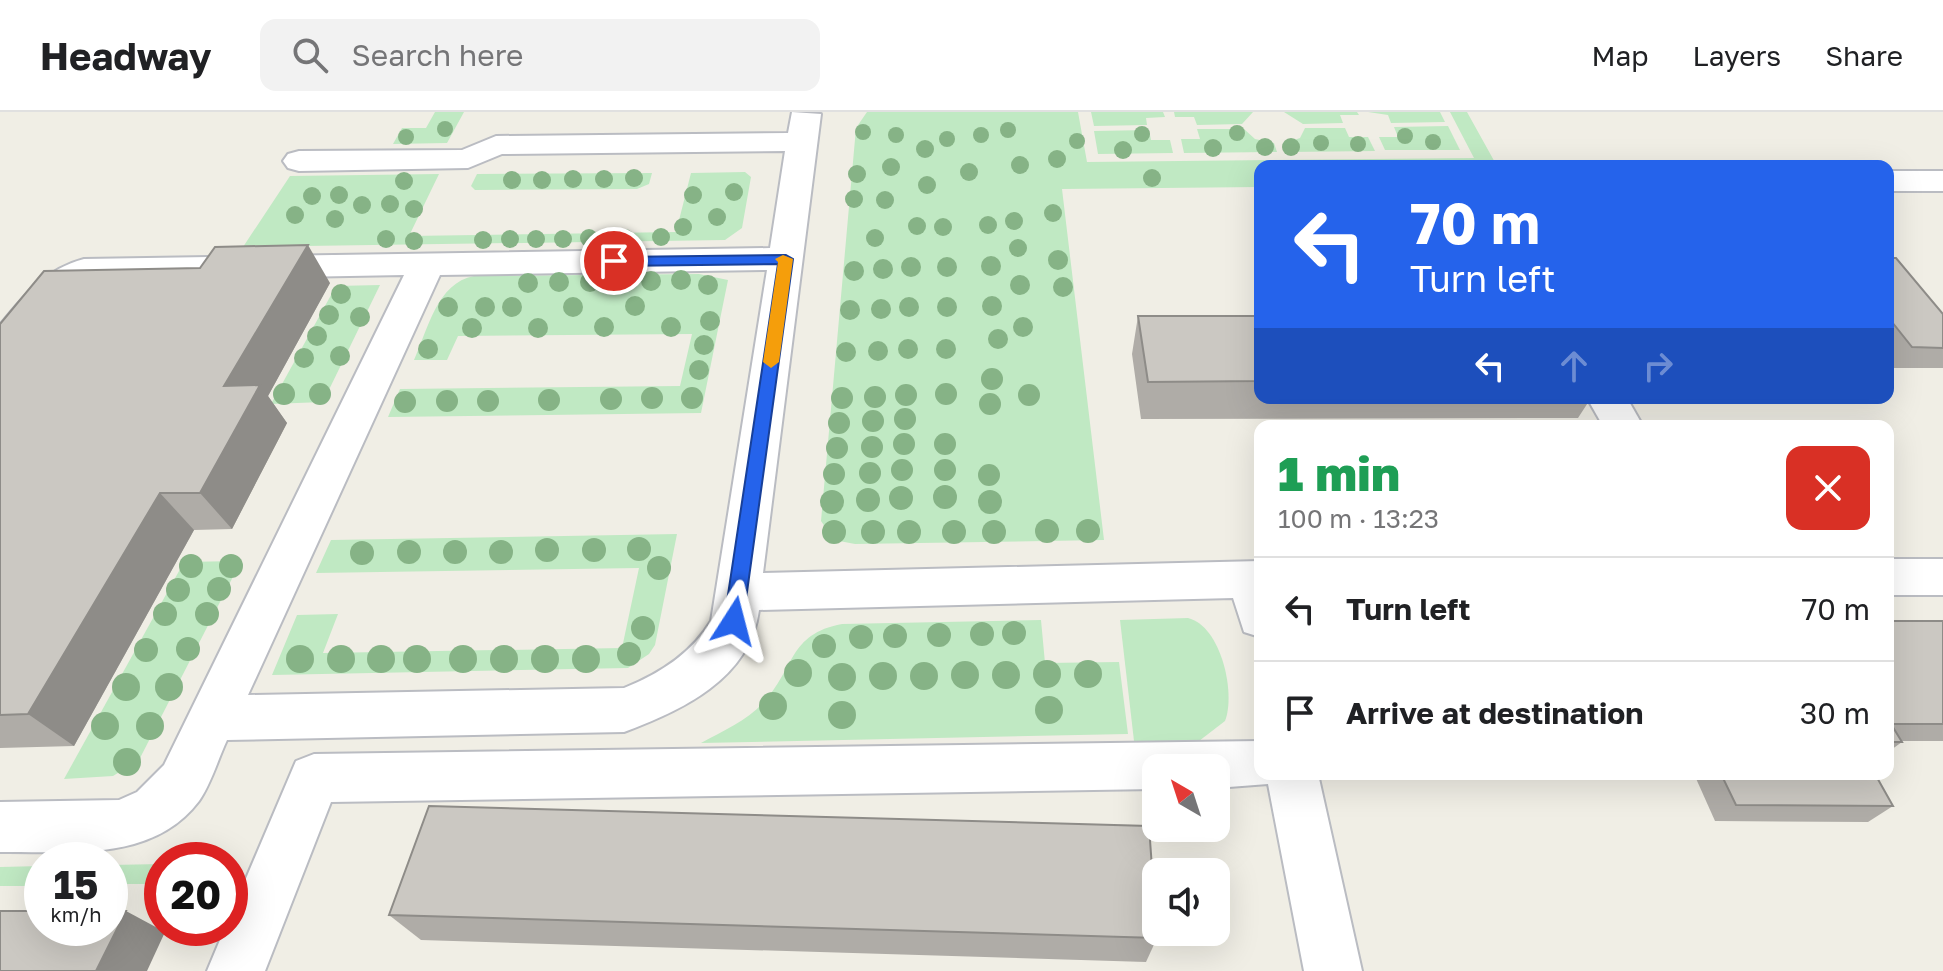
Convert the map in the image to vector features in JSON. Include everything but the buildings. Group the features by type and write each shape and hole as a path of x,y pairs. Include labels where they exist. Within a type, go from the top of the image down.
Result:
{"street":[{"path":"213,718 624,710 673,690 699,670 728,634 738,592 804,127 496,145 468,159 299,161"},
{"path":"1894,181 1943,181"},
{"path":"0,350 59,280 84,270 786,259"},
{"path":"0,827 119,825 156,810 182,782 427,264"},
{"path":"1894,577 1943,577"},
{"path":"738,592 1254,592"},
{"path":"236,971 314,778 1254,764"},
{"path":"1293,780 1333,971"}],"green space":[{"path":"435,112 464,112 447,143 393,144 402,128 426,128"},
{"path":"867,112 1078,112 1087,162 1254,160 1254,187 1062,189 1104,540 855,544 834,540 821,521 856,128"},
{"path":"1091,112 1163,112 1165,117 1146,118 1147,125 1094,126"},
{"path":"1174,112 1253,112 1242,124 1197,125 1194,117 1175,117"},
{"path":"1284,112 1357,112 1359,115 1340,115 1343,123 1303,124"},
{"path":"1368,112 1440,112 1445,122 1391,123 1388,115"},
{"path":"1450,112 1467,112 1494,160 1280,160 1474,158"},
{"path":"1448,126 1460,150 1385,150 1379,137 1398,137 1394,127"},
{"path":"1305,128 1345,128 1349,137 1368,137 1375,151 1288,152 1285,143 1300,138"},
{"path":"1197,129 1244,129 1255,139 1274,143 1277,152 1184,153 1181,139 1200,139"},
{"path":"1149,130 1151,140 1170,140 1173,153 1098,154 1094,131"},
{"path":"745,172 751,177 742,228 725,240 243,247 290,176 439,174 409,236 676,232 691,173"},
{"path":"652,173 649,184 637,189 475,190 471,186 477,174"},
{"path":"699,274 728,280 701,413 388,417 400,389 680,386 692,334 458,336 447,360 414,360 442,297 461,280 474,276"},
{"path":"380,285 323,402 271,404 336,286"},
{"path":"677,534 655,645 649,654 628,668 272,675 297,615 338,614 323,653 622,648 639,568 316,573 331,540"},
{"path":"237,561 239,565 139,760 113,776 64,779 184,562"},
{"path":"1188,618 1200,624 1209,634 1223,662 1228,694 1225,721 1199,741 1134,741 1120,620"},
{"path":"1041,620 1045,663 1119,662 1128,734 701,743 734,725 763,703 802,644 824,629 842,624"},
{"path":"144,864 144,884 128,884 128,865"},
{"path":"24,866 24,886 0,886 0,867"}],"slow traffic":[{"path":"771,362 786,259 783,259"}],"route":[{"path":"614,261 786,259 734,621"}]}
